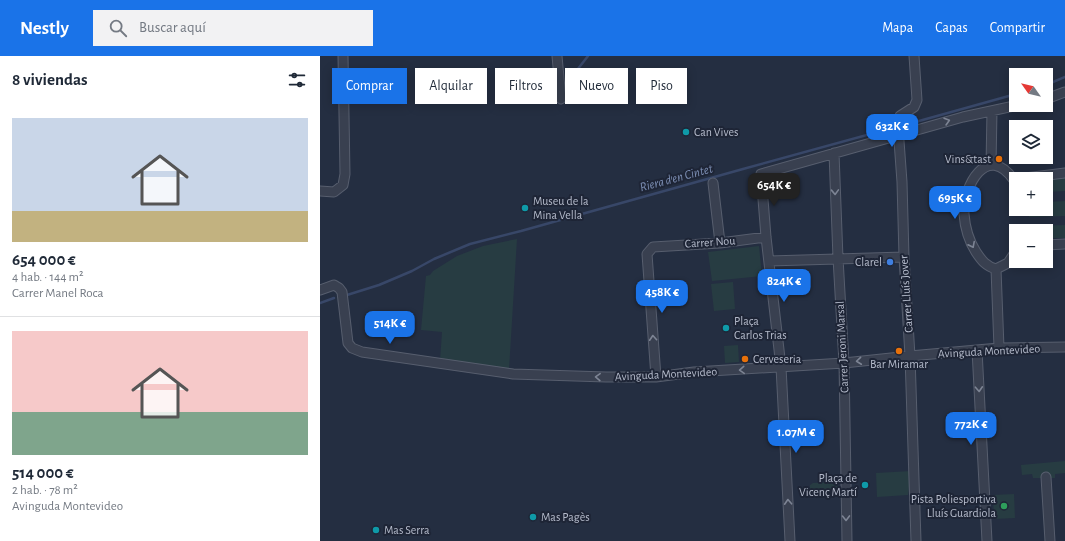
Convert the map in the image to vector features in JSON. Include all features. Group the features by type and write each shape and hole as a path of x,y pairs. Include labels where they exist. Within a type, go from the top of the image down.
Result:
{"street":[{"path":"320,191 334,192 343,185 346,174 343,56"},
{"path":"557,56 561,99"},
{"name":"Carrer Lluís Jover","path":"914,56 917,100 914,107 900,116 898,127 910,356 916,541"},
{"path":"1053,96 1065,92"},
{"path":"790,541 780,367 761,174 963,117 1009,107"},
{"path":"991,165 992,111"},
{"name":"Carrer Jeroni Marsal","path":"834,153 844,363 847,541"},
{"path":"1009,173 999,166 991,165 982,168 974,177 968,190 964,214 966,230 970,243 982,261 989,267 996,269 1009,262"},
{"path":"1053,175 1065,173"},
{"path":"713,183 720,243"},
{"name":"Carrer Nou","path":"656,377 647,254 653,247 720,243 766,237"},
{"path":"1053,245 1065,244"},
{"path":"769,261 904,257"},
{"path":"996,269 999,348"},
{"name":"Avinguda Montevideo","path":"320,290 334,286 339,288 342,292 348,343 352,348 362,352 513,374 656,377 694,372 844,363 999,348 1065,347"},
{"path":"977,350 987,541"},
{"path":"1046,477 1050,541"}],"green space":[{"path":"1065,177 1065,191 1053,192 1053,178"},
{"path":"1065,201 1065,216 1029,217 1053,216 1053,202"},
{"path":"1053,225 1065,225 1065,238 1053,238"},
{"path":"517,239 509,370 440,361 442,332 421,330 426,276 430,275 433,271 457,256 483,246"},
{"path":"759,246 762,276 712,281 708,252"},
{"path":"733,282 735,309 714,311 711,284"},
{"path":"738,345 739,362 725,363 724,346"},
{"path":"1065,461 1065,473 1055,474 1055,478 1033,478 1032,474 1022,475 1021,465"},
{"path":"911,471 908,495 877,497 876,473"},
{"path":"838,482 838,490 813,492 810,490 810,485 813,483"},
{"name":"Pista Poliesportiva Lluís Guardiola","path":"1014,494 1015,518 994,519 993,495"}],"waterway":[{"path":"563,88 588,56"},
{"name":"Riera d'en Cintet","path":"1053,82 1065,77"},
{"name":"Riera d'en Cintet","path":"901,126 1009,96"},
{"name":"Riera d'en Cintet","path":"347,295 379,285 470,244 896,127"},
{"name":"Riera d'en Cintet","path":"320,303 334,298"}],"place":[{"name":"Can Vives","path":"686,132"},
{"name":"Vins&tast","path":"999,159"},
{"name":"Museu de la Mina Vella","path":"525,208"},
{"name":"Clarel","path":"890,262"},
{"name":"Plaça Carlos Trias","path":"726,328"},
{"name":"Bar Miramar","path":"899,351"},
{"name":"Cerveseria","path":"745,359"},
{"name":"Plaça de Vicenç Martí","path":"865,485"},
{"name":"Pista Poliesportiva Lluís Guardiola","path":"1004,506"},
{"name":"Mas Pagès","path":"533,517"},
{"name":"Mas Serra","path":"376,530"}]}
